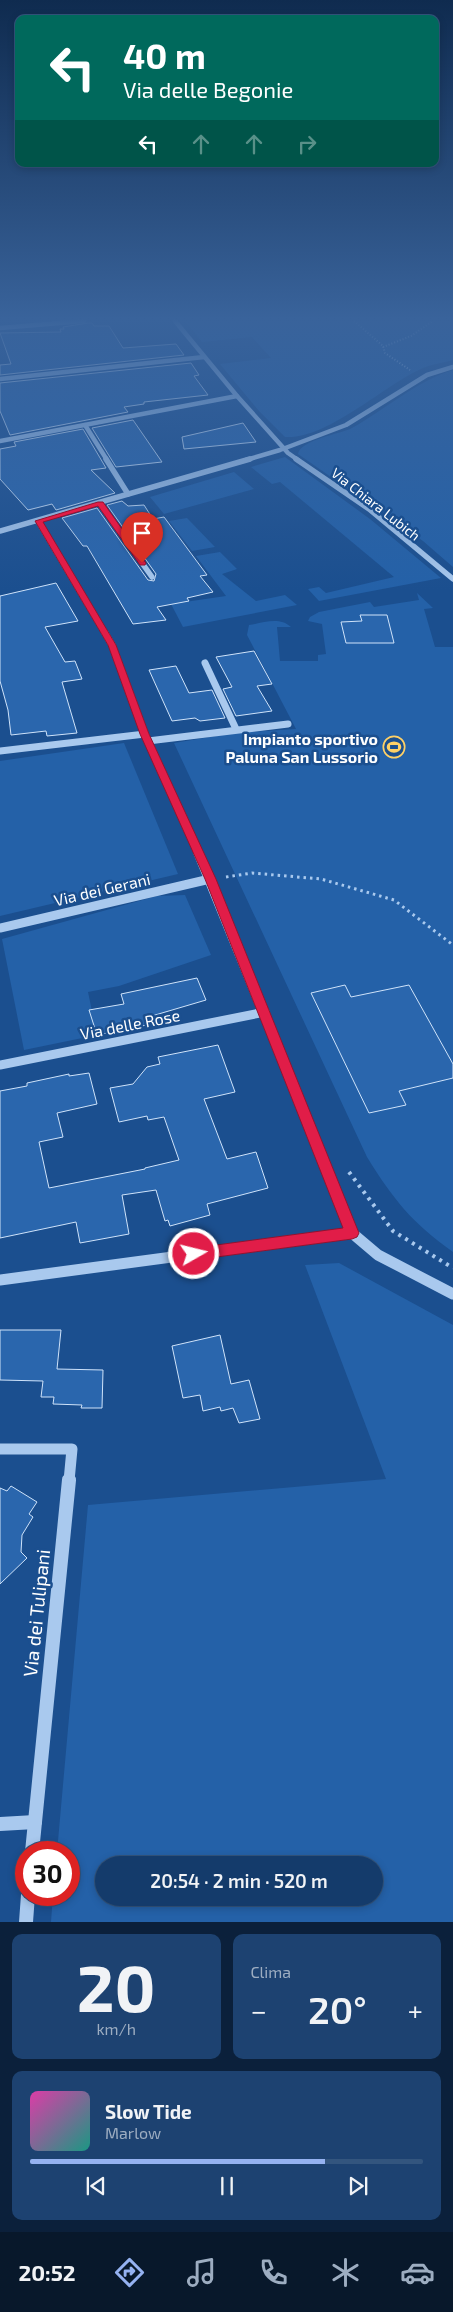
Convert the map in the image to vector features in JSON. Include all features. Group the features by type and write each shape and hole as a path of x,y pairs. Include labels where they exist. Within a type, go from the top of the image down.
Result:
{"street":[{"path":"0,442 160,411"},
{"name":"Via Chiara Lubich","path":"250,411 284,448 370,509 453,579"},
{"path":"0,532 100,504 284,448 346,425 370,411"},
{"path":"85,425 128,494"},
{"path":"100,504 152,577"},
{"path":"38,521 112,645 146,737 210,879 265,1012 352,1233 378,1255 453,1294"},
{"path":"205,663 236,729"},
{"path":"0,751 288,724"},
{"name":"Via dei Gerani","path":"0,928 210,879"},
{"name":"Via delle Rose","path":"0,1065 265,1012"},
{"path":"0,1280 352,1233"},
{"name":"Via dei Tulipani","path":"0,1449 72,1449 33,1841"},
{"path":"0,1824 35,1822"},
{"path":"26,1922 27,1906"}],"path":[{"path":"210,879 252,873 321,879 394,900 453,945"}],"shaded area":[{"path":"259,411 354,411 319,430 301,436 285,437"},
{"path":"380,411 453,411 453,567 423,541 298,454 300,449 313,441 352,428"},
{"path":"285,457 370,519 441,578 319,601 308,589 319,587 326,593 394,577 280,482 272,484 251,467"},
{"path":"234,472 254,489 164,514 150,497"},
{"path":"187,518 215,547 192,551 169,521"},
{"path":"220,552 237,569 222,574 256,601 285,595 297,605 183,627 171,604 226,596 196,556"},
{"path":"417,593 433,608 424,609 435,647 453,647 453,1252 426,1231 404,1209 367,1157 174,743 234,733 296,729 247,635 249,625 271,621 286,624 291,627 277,627 280,661 318,661 318,655 326,654 322,624 308,621 310,617 319,612 370,602 374,607 419,600"},
{"path":"124,743 178,874 0,916 0,761"},
{"path":"185,895 211,955 119,986 88,992 97,1035 24,1050 2,939 157,896"},
{"path":"339,1263 453,1325 453,1922 51,1922 52,1906 80,1906 80,1841 58,1841 88,1505 386,1479 305,1265"}],"building":[{"path":"0,411 127,411 128,412 10,435"},
{"path":"133,420 162,462 116,467 92,428"},
{"path":"243,423 256,442 184,449 182,437"},
{"path":"83,429 106,468 91,470 115,493 56,510 52,504 28,510 0,479 0,449 16,446 14,442"},
{"path":"122,501 128,506 144,505 153,519 164,517 207,575 200,576 213,592 187,598 189,601 157,607 166,620 133,624 87,546 83,546 62,518 97,508 148,580 154,581 156,574 107,505"},
{"path":"56,583 78,621 45,627 65,662 75,661 82,679 62,682 77,733 47,736 46,731 11,735 8,710 0,681 0,596"},
{"path":"360,615 387,615 394,643 346,643 341,622 362,621"},
{"path":"254,651 272,684 257,686 272,711 236,716 223,689 232,687 216,657"},
{"path":"176,666 189,693 212,690 225,718 200,721 195,718 172,721 149,670"},
{"path":"197,978 206,1000 145,1018 147,1025 97,1035 89,1010 124,1004 121,994"},
{"path":"345,985 351,997 409,985 453,1064 453,1078 399,1091 406,1105 369,1113 311,993"},
{"path":"218,1045 235,1092 204,1099 227,1159 256,1152 268,1188 207,1204 210,1215 170,1226 168,1220 165,1221 156,1190 122,1195 129,1234 80,1243 76,1222 0,1238 0,1091 27,1086 27,1083 69,1074 69,1076 89,1073 97,1104 57,1113 63,1137 39,1142 49,1188 145,1169 179,1160 164,1117 148,1120 147,1116 119,1122 110,1088 133,1084 147,1067 160,1064 158,1057"},
{"path":"0,1330 61,1330 57,1369 103,1370 102,1408 81,1408 82,1405 53,1404 54,1397 41,1397 43,1381 0,1380"},
{"path":"220,1335 231,1384 249,1380 260,1419 239,1423 233,1408 221,1411 220,1407 203,1411 200,1395 183,1398 172,1346"},
{"path":"11,1486 37,1502 29,1514 33,1517 22,1535 21,1552 27,1558 0,1584 0,1488 7,1491"}],"place":[{"name":"Impianto sportivo Paluna San Lussorio","path":"394,747"}],"route":[{"path":"142,563 100,504 38,521 112,645 144,734 210,879 265,1012 352,1233 194,1254"}]}
